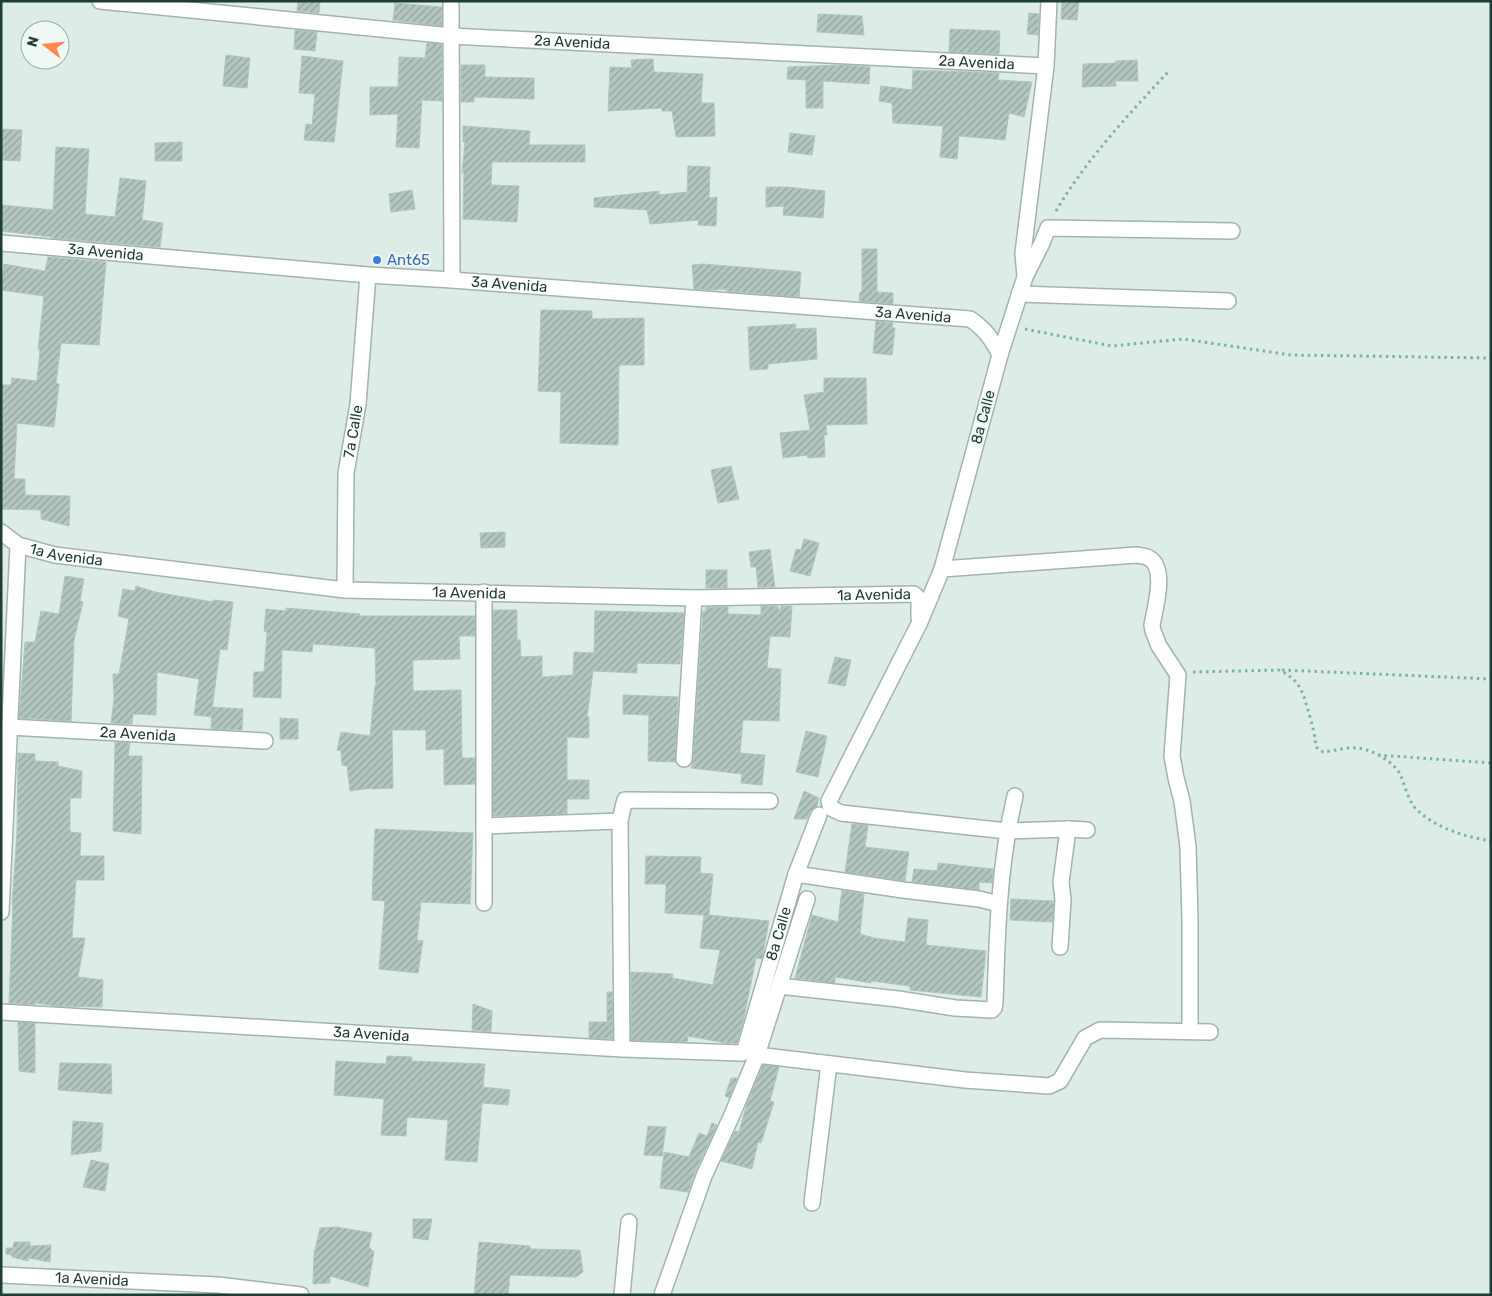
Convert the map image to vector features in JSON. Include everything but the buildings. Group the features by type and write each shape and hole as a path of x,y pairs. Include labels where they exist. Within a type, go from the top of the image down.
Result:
{"street":[{"name":"2a Avenida","path":"100,1 451,36 1046,66"},
{"path":"451,1 452,280"},
{"name":"8a Calle","path":"742,1053 796,874 829,801 919,624 942,568 1000,355 1025,277 1023,253 1046,66 1049,1"},
{"path":"1025,277 1048,228 1232,232"},
{"name":"3a Avenida","path":"1,242 368,275 970,319 982,327 991,337 1000,355"},
{"name":"7a Calle","path":"345,590 346,472 358,404 368,275"},
{"path":"1019,294 1228,301"},
{"name":"1a Avenida","path":"1,532 18,545 55,554 345,590 694,598 914,594 919,598 919,624"},
{"path":"1,912 5,751 9,727 18,545"},
{"path":"942,568 1138,555 1150,558 1158,568 1159,576 1152,624 1153,631 1159,646 1178,675 1172,756 1182,801 1188,846 1190,1031"},
{"path":"484,592 484,903"},
{"path":"684,759 694,598"},
{"name":"2a Avenida","path":"9,727 265,742"},
{"path":"779,986 898,999 955,1008 992,1010 995,1004 999,904 1007,831 1015,796"},
{"path":"622,1049 620,821 625,800 770,801"},
{"path":"825,811 1007,831 1087,830"},
{"path":"484,826 620,821"},
{"path":"1060,947 1063,900 1061,882 1068,829"},
{"path":"796,874 972,898 999,904"},
{"path":"662,1295 704,1176 752,1071 807,899"},
{"name":"3a Avenida","path":"1,1012 622,1049 742,1053"},
{"path":"757,1055 965,1080 1049,1086 1060,1081 1085,1038 1100,1030 1210,1032"},
{"path":"742,1053 752,1071"},
{"path":"812,1203 829,1064"},
{"path":"622,1295 629,1222"},
{"name":"1a Avenida","path":"1,1275 301,1295"}],"path":[{"path":"1048,228 1056,210 1093,158 1119,125 1168,72"},
{"path":"1009,325 1112,346 1183,339 1291,355 1491,358"},
{"path":"1178,675 1201,671 1279,670 1491,679"},
{"path":"1279,670 1288,674 1297,682 1306,699 1314,728 1316,748 1323,752 1356,748 1378,755 1491,763"},
{"path":"1378,755 1400,773 1416,809 1430,820 1450,830 1491,841"}],"place":[{"name":"Ant65","path":"377,260"}]}
